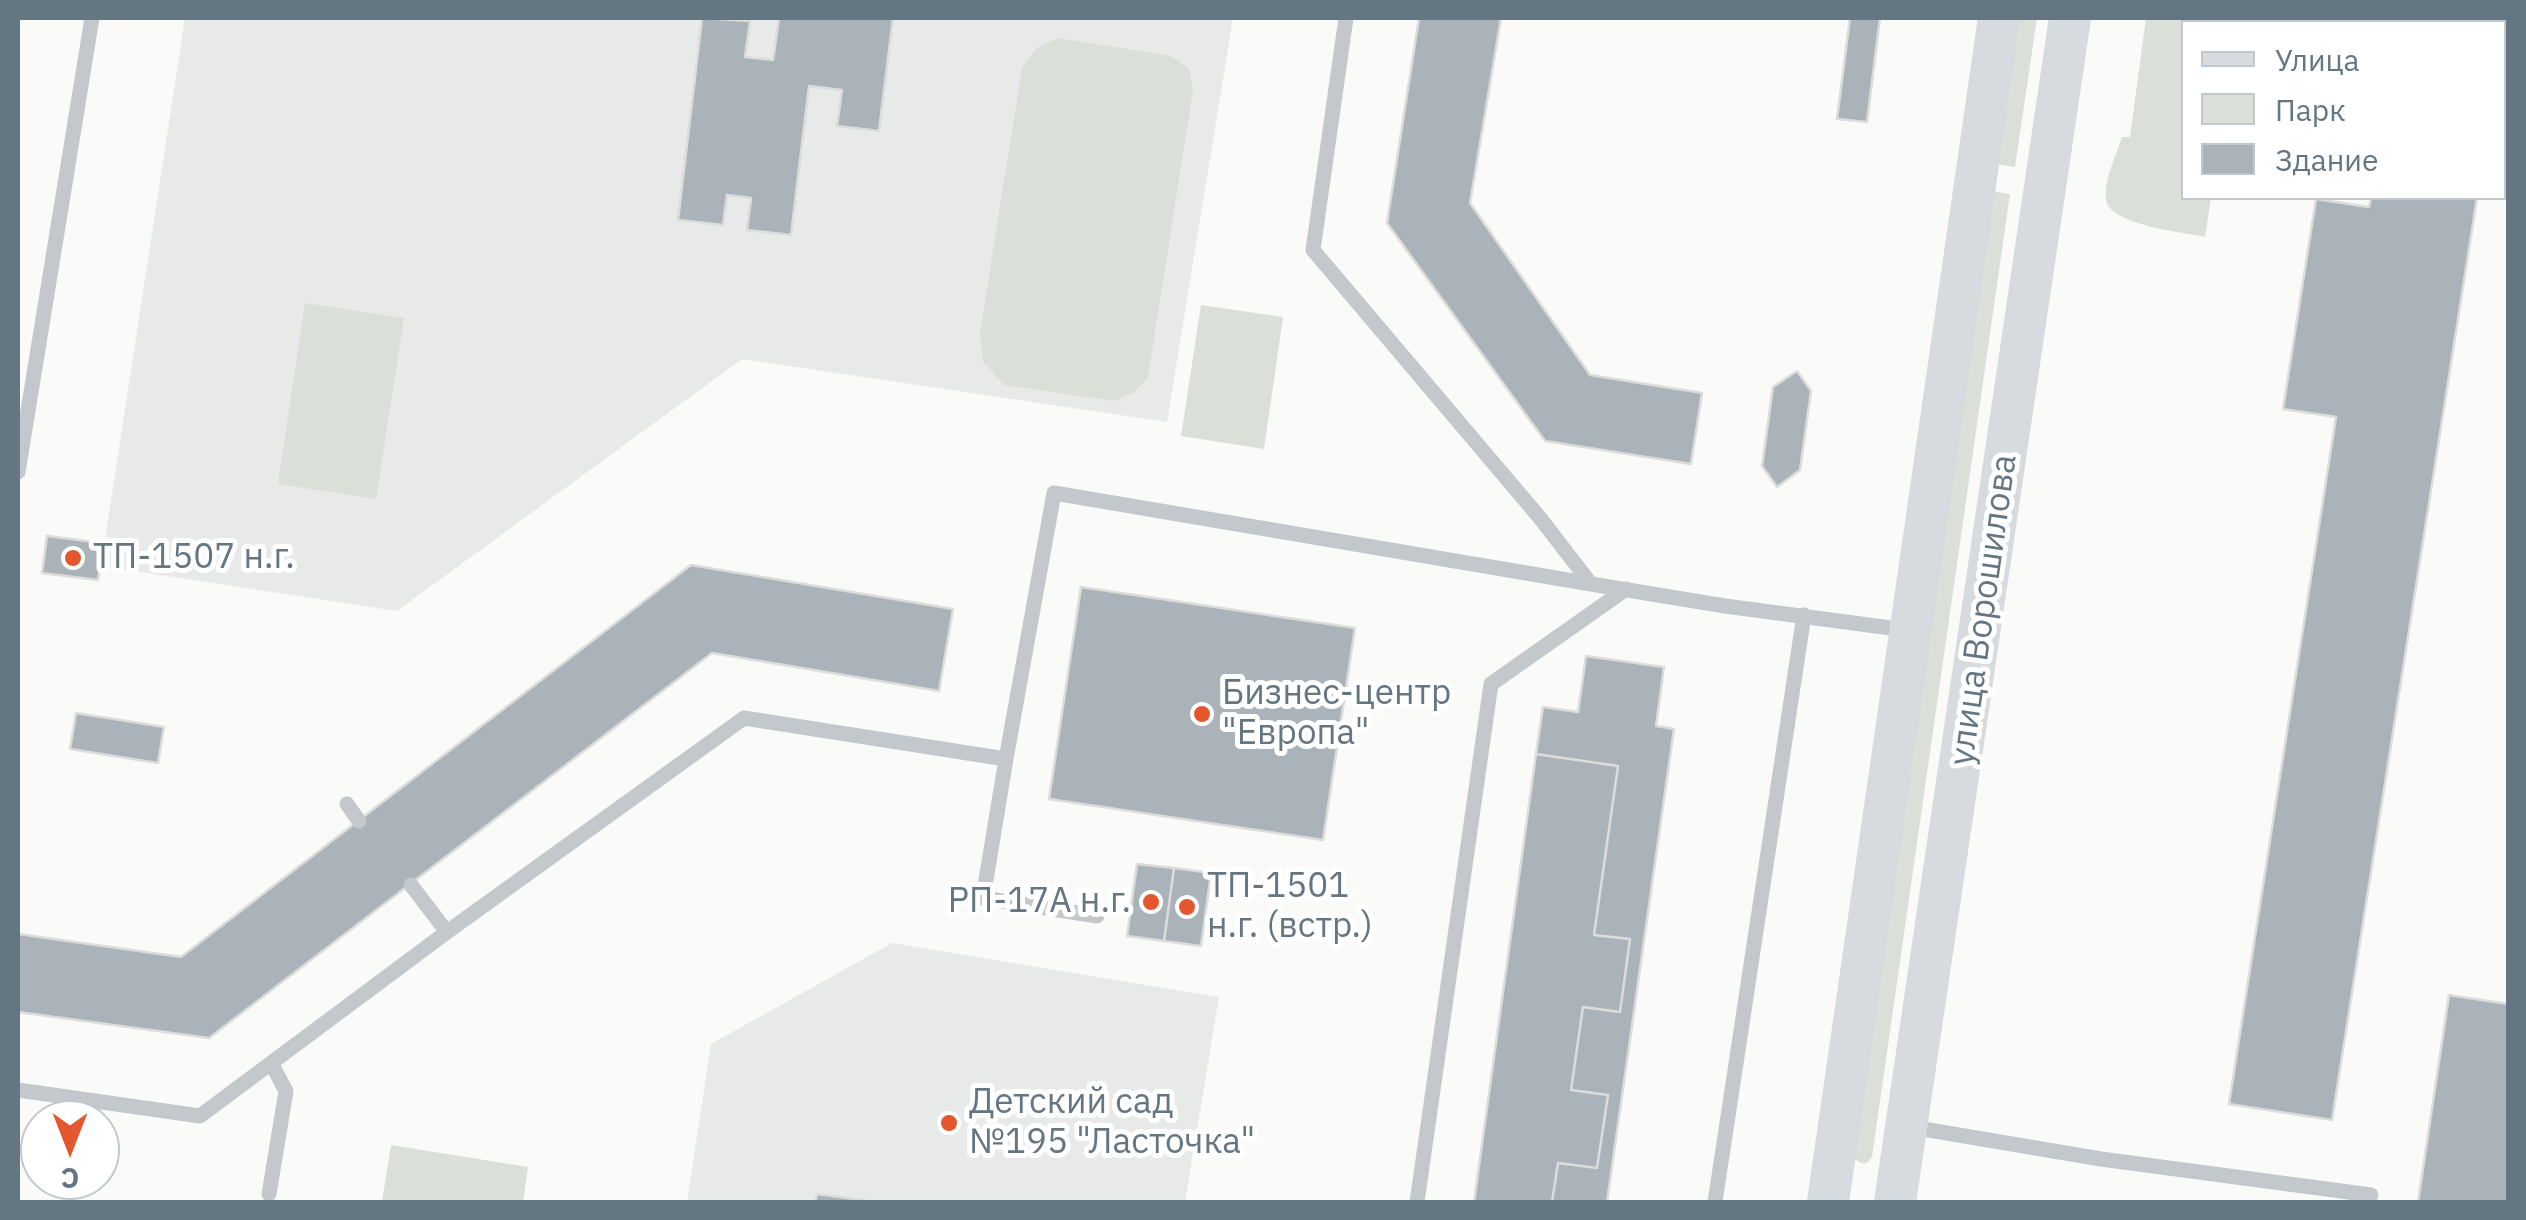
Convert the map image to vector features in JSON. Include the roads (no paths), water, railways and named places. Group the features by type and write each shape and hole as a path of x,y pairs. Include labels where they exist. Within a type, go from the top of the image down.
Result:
{"main road":[{"name":"улица Ворошилова","path":"1829,1194 1998,18"},
{"name":"улица Ворошилова","path":"1896,1199 2070,18"},
{"path":"1829,1194 1896,1199"}],"lane":[{"path":"18,472 92,18"},
{"path":"1346,18 1313,250 1540,518 1591,584"},
{"path":"1097,916 984,898 1054,493 1626,590 1912,631"},
{"path":"1416,1202 1491,684 1626,590"},
{"path":"1715,1202 1804,615"},
{"path":"18,1090 200,1116 744,718 1006,759"},
{"path":"347,804 360,821"},
{"path":"411,885 447,932"},
{"path":"269,1194 286,1090 270,1063"},
{"path":"1907,1127 2101,1160 2371,1196"}],"place":[{"name":"ТП-1507 н.г.","path":"73,558"},
{"name":"Бизнес-центр \"Европа\"","path":"1202,714"},
{"name":"РП-17А н.г.","path":"1151,902"},
{"name":"ТП-1501 н.г. (встр.)","path":"1187,907"},
{"name":"Детский сад №195 \"Ласточка\"","path":"949,1123"}]}
